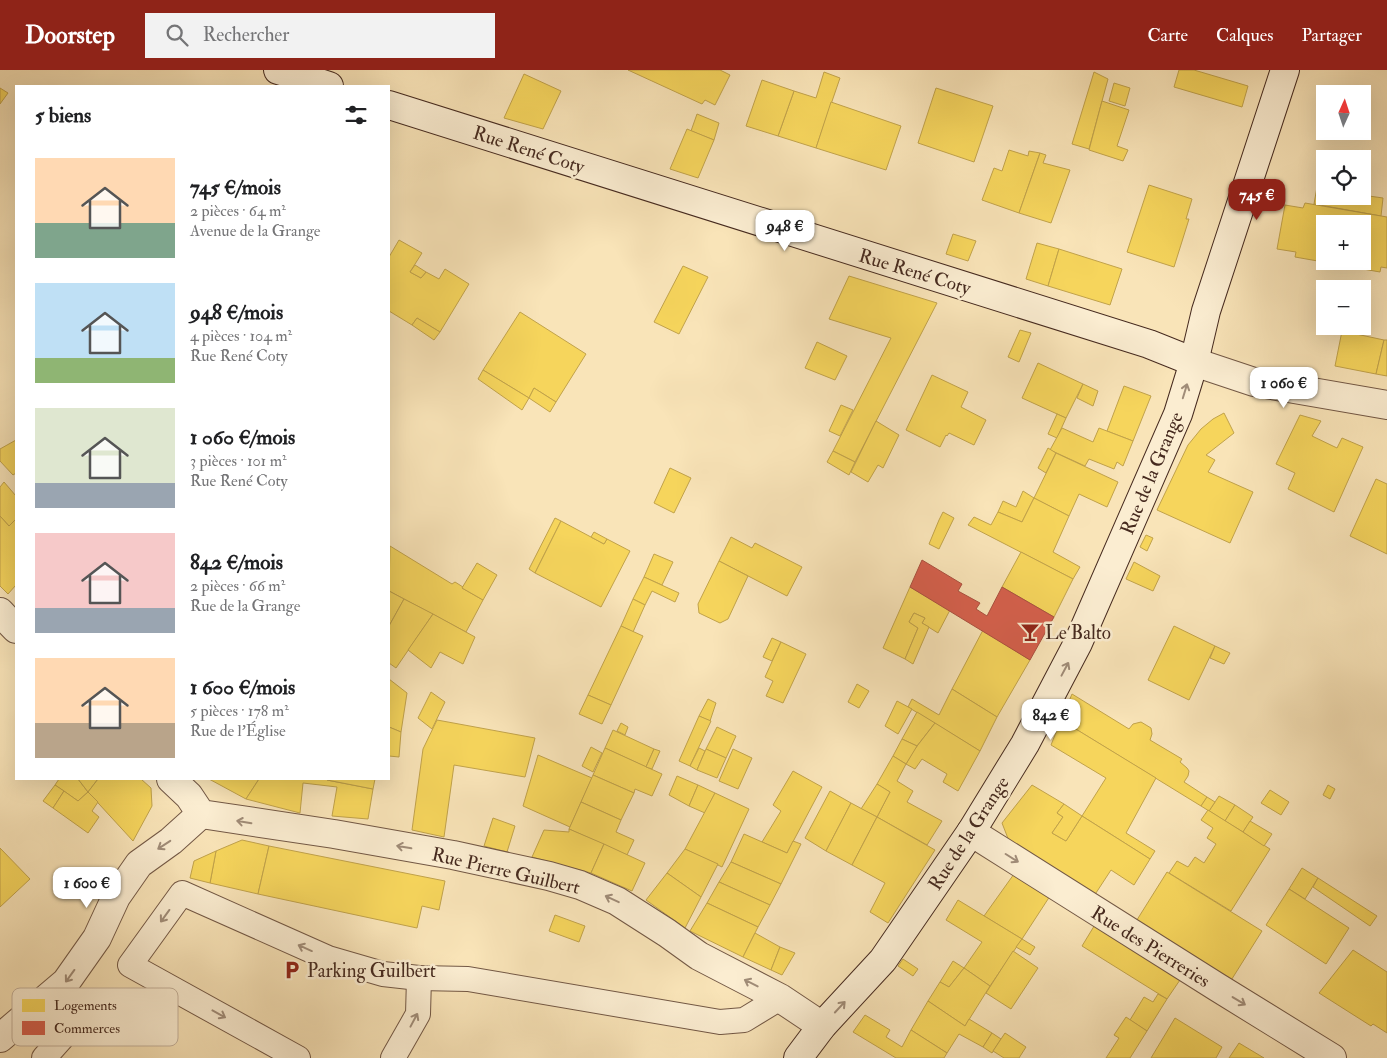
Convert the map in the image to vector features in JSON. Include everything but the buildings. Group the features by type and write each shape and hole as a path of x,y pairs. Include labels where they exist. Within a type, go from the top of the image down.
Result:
{"street":[{"path":"278,70 326,85"},
{"name":"Rue de la Grange","path":"798,1058 822,1026 883,960 971,832 1025,744 1078,643 1178,414 1194,362 1206,311 1285,70"},
{"name":"Rue René Coty","path":"390,105 1149,344 1194,362 1254,382 1387,405"},
{"path":"0,612 15,628"},
{"path":"59,988 66,982 97,938 116,896 139,864 201,814 189,796 172,780"},
{"name":"Rue Pierre Guilbert","path":"201,814 334,834 444,854 549,876 580,886 617,901 699,956 780,998 822,1026"},
{"name":"Rue des Pierreries","path":"971,832 1217,988 1332,1058"},
{"path":"0,1038 12,1028"}],"lane":[{"path":"172,988 130,965 182,893 328,958 383,974 419,978 468,979 720,1022 744,1020 780,998"},
{"path":"393,1058 418,1014 419,978"},
{"path":"178,992 298,1058"},
{"path":"44,1058 55,1046"}],"place":[{"name":"Le Balto","path":"1030,632"},
{"name":"Parking Guilbert","path":"292,970"}]}
